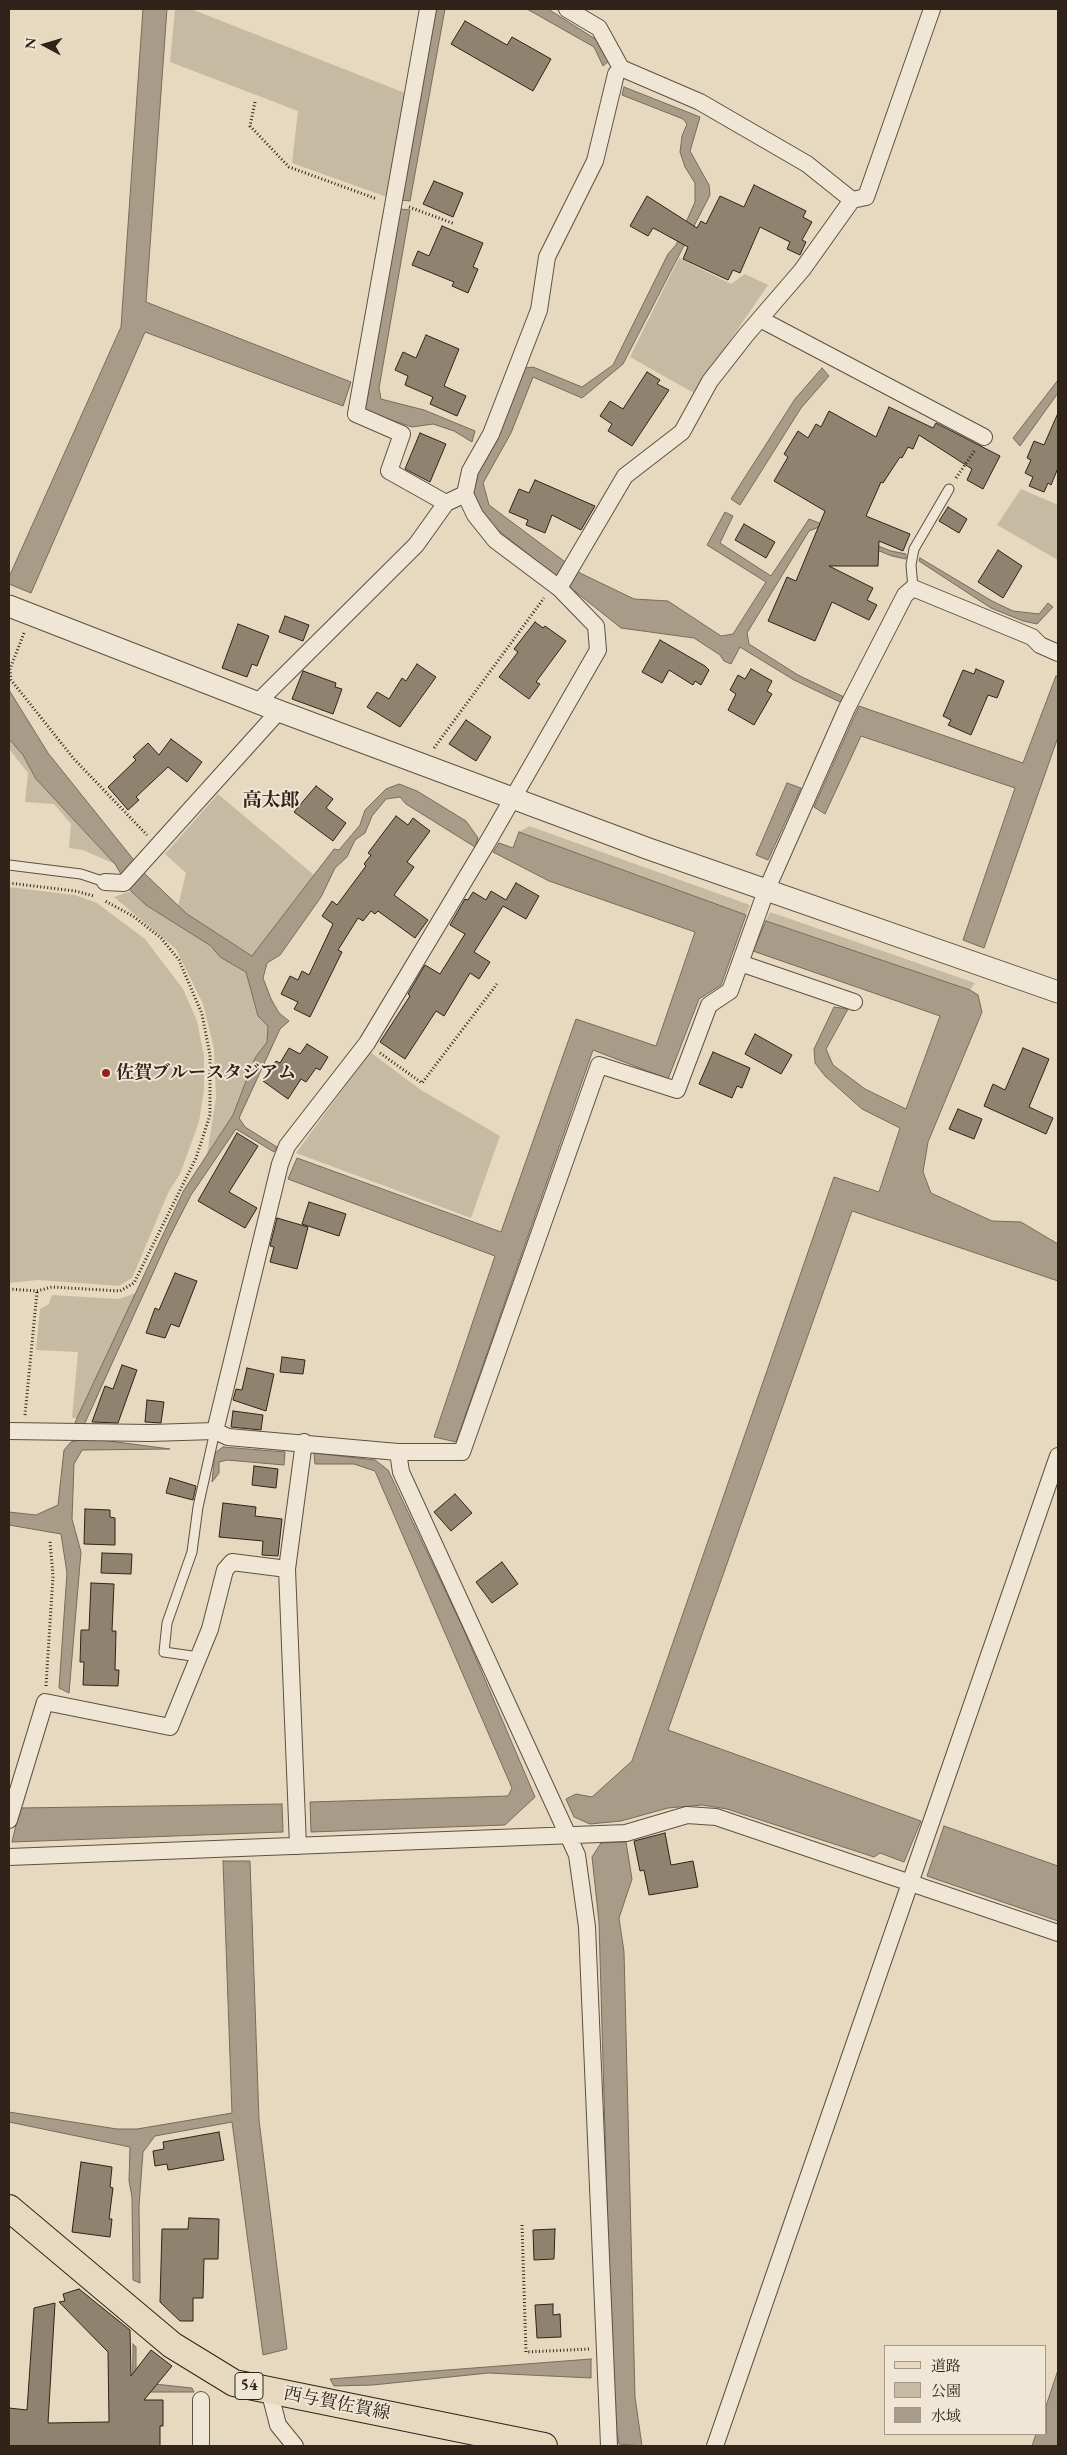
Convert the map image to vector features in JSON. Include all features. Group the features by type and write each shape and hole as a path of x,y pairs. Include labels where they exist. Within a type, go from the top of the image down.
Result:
{"main road":[{"name":"西与賀佐賀線","path":"9,2208 172,2346 234,2384 544,2446"}],"street":[{"path":"428,9 356,414 402,434 389,472 446,503"},
{"path":"567,9 599,28 621,68 700,102 807,164 852,200"},
{"path":"560,586 625,476 682,432 710,381 802,270 852,200 866,197 932,9"},
{"path":"215,1431 280,1164 287,1146 367,1044 490,838 511,798 598,650 596,626 560,586 495,540 474,515 465,494 470,471 491,434 539,310 547,257 595,161 616,74 621,68"},
{"path":"760,319 984,437"},
{"path":"258,702 416,545 446,503 465,494"},
{"path":"16,1431 150,1433 215,1431 228,1437 304,1442 398,1452 462,1452 599,1065 677,1090 709,1005 730,991 766,892 847,708 905,595 913,588 1032,637 1040,645 1058,653"},
{"path":"9,606 279,711 766,892 1058,992"},
{"path":"105,882 124,883 279,711"},
{"path":"740,963 854,1002"},
{"path":"298,1846 287,1569 304,1442"},
{"path":"398,1452 401,1472 577,1855 587,1927 609,2446"},
{"path":"715,2446 1058,1456"},
{"path":"9,1820 45,1702 170,1726 210,1629 225,1570 232,1562 287,1569"},
{"path":"9,1857 626,1833 687,1815 716,1817 1058,1933"},
{"path":"268,2390 278,2424 295,2446"},
{"path":"201,2400 201,2446"}],"lane":[{"path":"913,588 911,565 914,548 949,489"},
{"path":"9,865 81,874 105,882"},
{"path":"199,1657 164,1652 167,1623 192,1552 198,1507 215,1431"}],"path":[{"path":"256,102 250,126 289,167 392,204 401,204 455,224"},
{"path":"949,489 984,437"},
{"path":"422,765 548,593 560,586"},
{"path":"32,614 10,669 11,680 74,758 157,846"},
{"path":"9,883 75,891 100,898 132,916 161,938 179,960 202,1014 210,1055 210,1115 196,1158 134,1283 120,1291 52,1287 37,1291 9,1289"},
{"path":"367,1044 422,1083 497,984"},
{"path":"16,1431 37,1291"},
{"path":"45,1702 53,1576 50,1541"},
{"path":"522,2225 526,2352 604,2348"}],"green space":[{"path":"175,9 191,9 405,93 387,197 292,163 298,111 170,62"},
{"path":"679,258 731,284 745,274 768,285 694,393 630,357"},
{"path":"1021,489 1058,505 1058,560 997,525"},
{"path":"9,739 23,755 36,779 115,864 83,850 69,848 71,824 54,804 25,802 28,773 9,749"},
{"path":"218,794 314,875 253,956 187,914 178,906 186,873 165,854"},
{"path":"529,826 750,905 746,915 519,832"},
{"name":"佐賀ブルースタジアム","path":"9,887 75,895 97,903 145,939 183,989 197,1021 204,1056 204,1090 199,1122 180,1174 169,1191 132,1278 119,1286 38,1280 9,1283"},
{"path":"131,891 146,905 211,946 220,957 246,972 258,1016 268,1026 267,1042 255,1058 233,1115 207,1155 216,1098 214,1048 203,1004 176,949 114,897"},
{"path":"770,912 975,983 970,990 766,921"},
{"path":"370,1052 421,1090 500,1136 471,1218 296,1153"},
{"path":"136,1293 77,1418 72,1418 78,1352 36,1350 40,1309 49,1304 52,1295 119,1299"}],"water":[{"path":"143,9 167,9 146,302 351,382 343,406 145,332 31,593 9,584 9,577 121,327"},
{"path":"435,9 445,9 410,201 401,200"},
{"path":"527,9 548,9 600,42 610,60 603,66 594,47"},
{"path":"624,87 700,117 690,151 709,185 710,195 623,364 582,398 533,377 511,433 483,483 489,505 580,573 634,599 668,601 721,636 733,634 766,582 707,545 725,512 733,516 720,543 771,576 809,519 891,551 906,554 906,559 892,556 819,527 809,531 747,633 749,644 798,675 844,697 840,702 794,680 740,647 731,664 724,661 720,655 694,638 621,628 479,515 471,487 501,429 525,368 533,367 582,387 613,365 668,254 676,245 695,202 695,183 685,167 680,152 682,136 687,124 683,119 622,95"},
{"path":"400,209 410,210 379,388 381,399 424,410 475,431 472,442 454,431 433,424 412,427 365,411"},
{"path":"822,368 829,376 801,408 740,505 731,499 795,399"},
{"path":"1058,380 1058,393 1020,446 1013,438"},
{"path":"920,558 992,601 1013,611 1039,614 1048,603 1053,607 1037,624 1023,621 991,608 919,561"},
{"path":"1056,676 1058,677 1058,737 984,948 963,940 1015,788 861,736 825,814 814,807 859,706 1023,763"},
{"path":"9,690 48,753 145,874 187,914 252,956 334,849 339,850 360,825 365,810 386,789 399,784 417,791 466,821 478,838 475,847 406,804 400,797 386,799 372,816 365,833 355,840 347,857 335,868 321,897 280,955 267,963 263,978 279,1013 289,1021 280,1029 239,1118 245,1127 277,1147 274,1152 236,1129 191,1195 168,1240 84,1425 75,1423 77,1418 184,1190 233,1115 255,1058 267,1042 268,1026 258,1016 246,972 220,957 211,946 146,905 131,891 115,864 36,779 23,755 9,739"},
{"path":"787,783 801,788 768,860 756,855"},
{"path":"519,832 746,915 721,985 699,999 668,1079 593,1050 456,1442 434,1437 495,1256 288,1179 297,1158 501,1232 576,1019 656,1046 695,932 549,881 493,852 499,843 513,848"},
{"path":"766,921 970,990 978,995 982,1012 928,1142 923,1172 931,1193 992,1221 1021,1222 1058,1244 1058,1281 852,1211 668,1730 921,1821 904,1862 880,1853 874,1857 727,1809 702,1805 668,1808 621,1821 590,1824 574,1817 566,1799 576,1794 592,1797 632,1761 834,1177 879,1192 900,1128 862,1109 825,1076 815,1063 814,1049 834,1007 848,1009 826,1049 833,1065 865,1089 906,1109 940,1016 753,951"},
{"path":"86,1438 170,1449 82,1450 74,1464 72,1519 81,1552 69,1693 59,1688 67,1573 61,1534 9,1525 9,1512 36,1515 58,1505 64,1450 71,1442"},
{"path":"223,1447 285,1452 284,1465 227,1460 219,1462 219,1473 212,1482 215,1453"},
{"path":"314,1453 375,1460 388,1470 463,1628 535,1797 505,1825 311,1832 310,1802 508,1796 512,1788 375,1471 354,1464 315,1464"},
{"path":"282,1804 283,1832 12,1842 20,1808"},
{"path":"944,1826 1058,1866 1058,1921 927,1876"},
{"path":"626,1842 632,1879 619,1918 624,1952 635,2397 642,2446 619,2444 613,2409 599,1922 592,1857 601,1843"},
{"path":"223,1861 250,1861 259,2120 287,2349 263,2355 232,2122 155,2136 143,2152 139,2206 140,2283 133,2280 132,2197 129,2181 130,2147 9,2122 9,2112 117,2129 137,2129 232,2113"},
{"path":"133,2344 136,2347 136,2374 145,2383 192,2388 194,2392 143,2392 135,2405 135,2446 132,2446"},
{"path":"591,2359 591,2378 488,2373 373,2385 334,2386 330,2379"},
{"path":"1058,2370 1058,2444 1057,2446 1032,2446 1036,2435 1047,2435 1047,2403"}],"building":[{"path":"465,21 507,45 512,37 551,59 533,91 451,44"},
{"path":"434,181 463,193 453,217 423,204"},
{"path":"754,185 806,211 803,217 812,222 802,240 806,242 800,255 787,249 790,242 760,227 740,273 733,270 728,280 683,259 688,247 659,231 653,228 648,236 630,226 647,196 697,228 701,221 706,224 720,196 744,207"},
{"path":"442,226 483,243 473,267 478,269 468,293 452,286 454,282 412,265 418,251 429,256"},
{"path":"426,335 459,349 444,386 466,396 457,416 430,404 433,397 405,385 408,376 395,370 403,352 416,358"},
{"path":"647,372 660,380 657,384 669,390 632,446 608,431 612,424 600,416 610,401 623,409"},
{"path":"889,407 933,428 936,423 1000,456 983,489 967,480 972,469 919,435 913,449 908,447 883,483 881,482 866,516 910,534 903,551 879,541 878,566 829,566 873,588 867,600 877,605 869,620 832,602 815,641 768,621 787,577 796,581 825,511 774,481 788,457 784,454 798,431 808,438 816,424 821,427 829,411 876,437"},
{"path":"1058,413 1058,468 1051,485 1048,483 1044,492 1029,486 1033,477 1025,473 1031,460 1027,458 1034,441 1044,445"},
{"path":"420,433 446,444 430,482 405,469"},
{"path":"535,480 595,506 581,530 552,515 545,533 526,525 528,520 509,512 519,489 529,493"},
{"path":"948,507 967,519 959,533 939,521"},
{"path":"744,524 775,542 766,558 735,540"},
{"path":"998,550 1022,566 1003,598 978,582"},
{"path":"285,616 309,625 303,641 279,632"},
{"path":"535,622 543,628 545,626 566,641 536,682 540,684 529,699 499,677 518,652 514,649"},
{"path":"238,624 269,636 257,666 252,664 247,677 222,668"},
{"path":"660,640 709,670 701,685 695,681 693,685 669,670 662,683 642,672"},
{"path":"417,664 436,677 400,727 367,707 377,692 389,699 402,678 406,681"},
{"path":"751,669 772,681 767,691 772,694 754,725 728,710 736,694 730,690 738,675 745,679"},
{"path":"976,669 1004,681 997,698 988,695 971,735 948,725 951,720 943,716 963,670 974,674"},
{"path":"303,671 336,683 335,687 342,689 333,714 292,699"},
{"path":"466,720 491,737 476,761 449,744"},
{"path":"171,739 202,762 187,782 168,767 136,797 139,800 128,810 108,787 136,760 133,757 148,743 159,755"},
{"path":"316,786 333,799 326,808 346,823 333,841 294,812"},
{"path":"396,816 408,825 413,818 430,831 407,862 414,867 394,895 428,920 415,938 378,911 375,914 371,911 363,921 358,918 338,950 342,952 310,1017 294,1009 298,1002 281,994 290,976 298,980 302,971 309,975 333,924 322,916 332,901 337,905 366,866 364,864 371,855 368,853"},
{"path":"516,883 539,896 526,919 503,906 474,952 490,962 479,979 470,973 444,1016 436,1011 405,1059 380,1042 410,996 408,994 425,965 440,974 465,934 450,925 465,899 468,900 473,892 486,900 491,891 506,900"},
{"path":"755,1034 792,1055 781,1074 745,1054"},
{"path":"307,1044 328,1057 320,1070 316,1068 306,1082 301,1079 288,1099 263,1081 276,1061 280,1063 289,1048 300,1054"},
{"path":"1023,1048 1049,1059 1029,1107 1053,1118 1046,1134 984,1106 993,1084 1005,1090"},
{"path":"713,1052 750,1068 742,1088 737,1086 732,1098 699,1084"},
{"path":"958,1109 982,1119 974,1139 949,1129"},
{"path":"237,1133 258,1146 229,1192 257,1208 245,1228 198,1201"},
{"path":"309,1202 346,1214 339,1236 302,1224"},
{"path":"277,1218 308,1227 297,1269 270,1262 274,1247 270,1246"},
{"path":"175,1273 197,1281 179,1327 171,1324 165,1338 146,1333 155,1308 159,1310"},
{"path":"282,1357 305,1360 303,1374 280,1372"},
{"path":"122,1365 137,1370 118,1423 92,1422 105,1386 113,1389"},
{"path":"247,1368 274,1374 266,1411 233,1400 236,1389 242,1390"},
{"path":"147,1400 164,1402 161,1423 145,1422"},
{"path":"233,1411 263,1415 261,1430 231,1427"},
{"path":"254,1466 278,1469 276,1488 252,1485"},
{"path":"170,1478 196,1486 193,1500 166,1493"},
{"path":"455,1494 472,1513 451,1531 434,1512"},
{"path":"223,1503 256,1507 255,1516 282,1519 278,1556 262,1555 263,1541 219,1537"},
{"path":"85,1509 110,1510 110,1517 115,1518 115,1545 84,1544"},
{"path":"102,1553 132,1554 131,1574 101,1573"},
{"path":"502,1562 518,1584 492,1603 476,1582"},
{"path":"91,1583 114,1584 112,1631 116,1631 115,1670 119,1670 118,1686 83,1685 84,1662 80,1662 81,1630 89,1630"},
{"path":"665,1833 671,1865 693,1861 698,1887 649,1895 644,1870 640,1871 634,1841"},
{"path":"219,2132 224,2160 168,2170 167,2164 155,2166 153,2151 164,2149 163,2142"},
{"path":"81,2162 112,2167 110,2187 113,2188 109,2219 112,2219 110,2237 72,2232"},
{"path":"189,2218 219,2219 218,2259 204,2259 203,2298 193,2298 193,2321 180,2321 160,2302 162,2229 188,2229"},
{"path":"555,2229 554,2259 534,2260 533,2230"},
{"path":"79,2289 130,2330 131,2376 151,2350 172,2366 144,2400 163,2400 163,2426 160,2426 160,2446 9,2446 9,2408 27,2410 34,2308 55,2303 48,2423 109,2422 108,2352 59,2302 65,2301 63,2294"},
{"path":"553,2304 553,2315 560,2314 561,2337 537,2338 535,2305"}],"place":[{"name":"佐賀ブルースタジアム","path":"106,1073"}],"district":[{"name":"高太郎","path":"271,801"}]}
